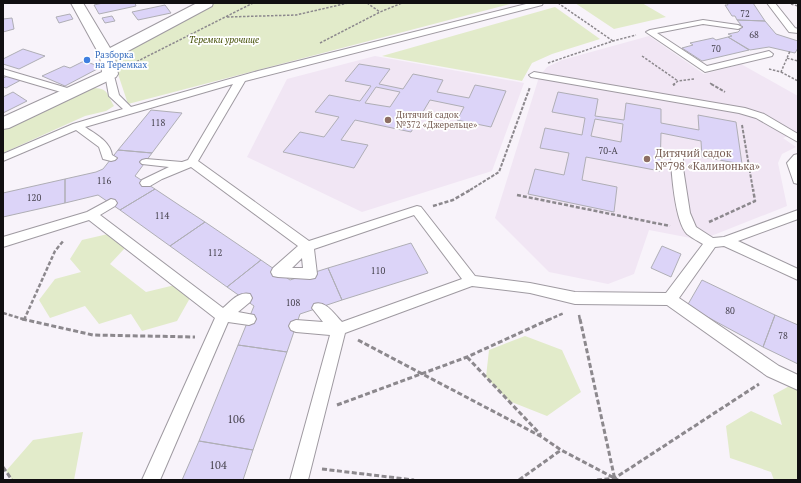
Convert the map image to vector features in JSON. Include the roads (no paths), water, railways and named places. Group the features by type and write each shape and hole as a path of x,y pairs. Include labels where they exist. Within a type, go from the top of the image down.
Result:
{"street":[{"path":"3,124 110,74 107,56 77,3"},
{"path":"107,56 206,3"}],"lane":[{"path":"3,158 77,126 128,110 241,79 539,3"},
{"path":"771,3 792,30 798,31"},
{"path":"736,30 703,22 650,32 705,69 769,54 760,49"},
{"path":"3,72 71,92"},
{"path":"110,74 114,96 128,110"},
{"path":"534,75 740,110 760,116 798,139"},
{"path":"146,183 187,163 241,79"},
{"path":"77,126 103,145 106,149 107,157 111,158"},
{"path":"677,154 677,168 684,213 691,230 711,243 725,241 798,214"},
{"path":"798,157 793,163 798,180"},
{"path":"146,162 187,163 307,246 417,210 471,281"},
{"path":"3,242 86,217 111,204"},
{"path":"86,217 223,316 249,319"},
{"path":"725,241 798,275"},
{"path":"670,299 711,243"},
{"path":"296,326 339,330 471,281 530,288 576,303 670,299 772,371 798,383"},
{"path":"151,480 223,316 245,298"},
{"path":"319,308 339,330"},
{"path":"299,480 339,330"}],"place":[{"name":"Разборка на Теремках","path":"87,60"},
{"name":"Дитячий садок №372 «Джерельце»","path":"388,120"},
{"name":"Дитячий садок №798 «Калинонька»","path":"647,159"}],"park label":[{"name":"Теремки урочище","path":"224,40"}]}
